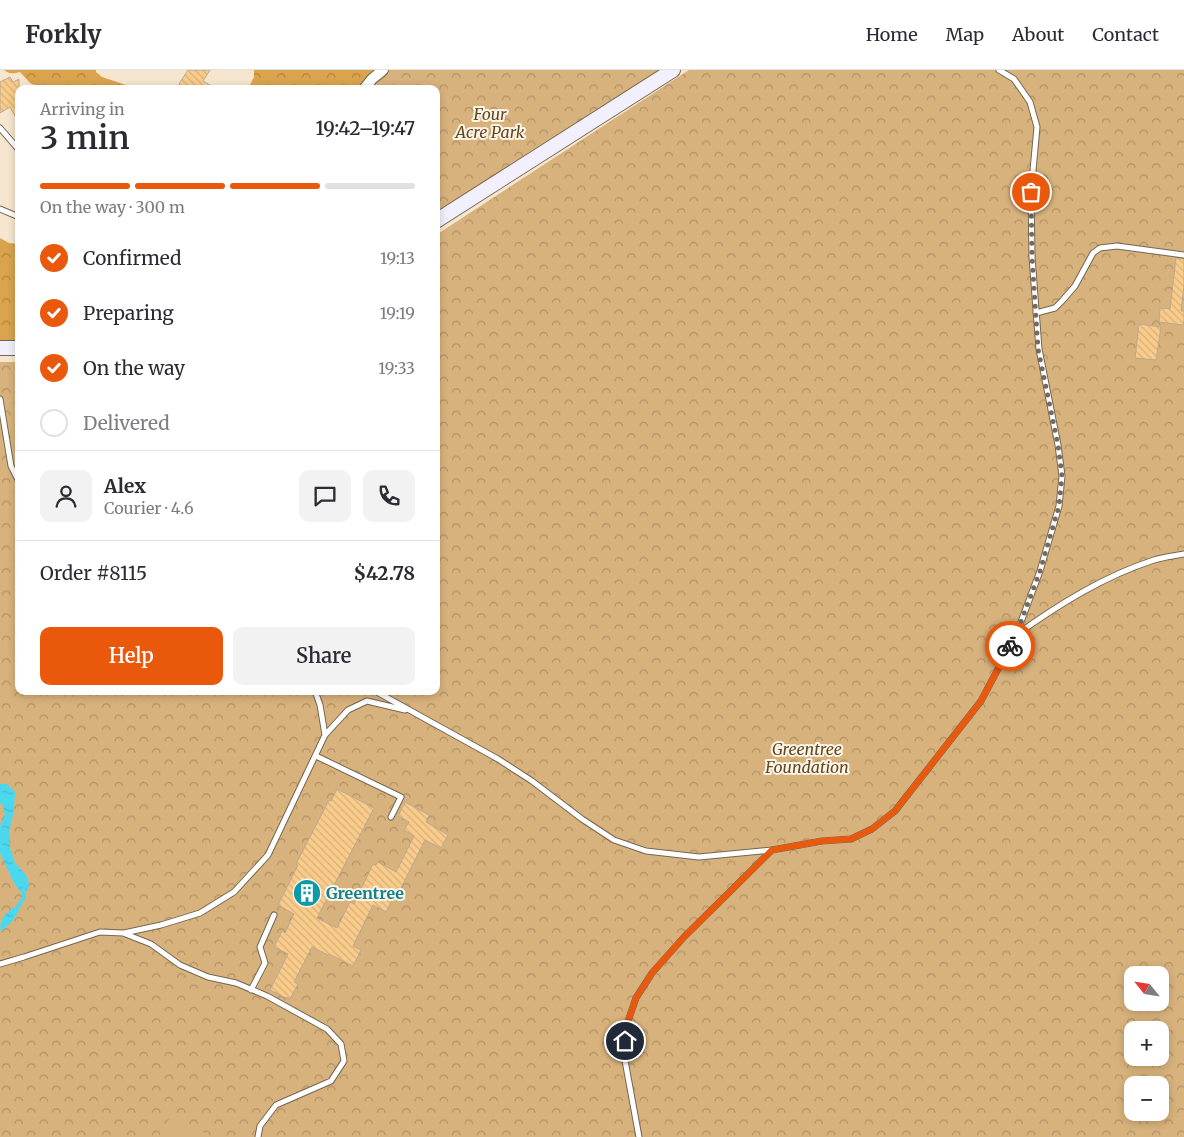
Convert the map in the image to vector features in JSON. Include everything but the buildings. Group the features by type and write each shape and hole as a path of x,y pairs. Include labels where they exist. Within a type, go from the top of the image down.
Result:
{"main road":[{"path":"440,218 673,70"},
{"path":"0,348 15,348"}],"street":[{"path":"367,85 383,70"}],"lane":[{"path":"382,695 498,759 614,840 646,852 699,857 772,850 822,841 851,839 872,829 895,811 981,701 1016,635 1040,571 1059,506 1062,476 1058,445 1038,349 1032,257 1031,192 1036,127 1030,102 1014,79 999,70"},
{"path":"0,128 15,145"},
{"path":"0,209 15,215"},
{"path":"1036,313 1056,308 1075,286 1093,253 1100,248 1117,246 1184,255"},
{"path":"0,399 12,466 15,473"},
{"path":"1016,635 1042,616 1094,586 1154,560 1184,554"},
{"path":"316,695 325,736"},
{"path":"123,934 200,913 234,892 268,855 325,736 348,710 368,701 412,712"},
{"path":"316,756 401,797 391,816"},
{"path":"639,1137 624,1055 626,1027 636,998 652,973 684,937 772,850"},
{"path":"251,990 265,963 260,947 274,914"},
{"path":"0,964 100,932 123,934 151,944 180,965 208,977 236,983 267,996 327,1029 341,1044 344,1061 331,1082 276,1104 260,1126 258,1137"}],"green space":[{"path":"4,70 96,70 102,77 126,85 34,85 20,72"},
{"path":"254,70 383,70 368,85 250,85 254,77"},
{"name":"Four Acre Park","path":"383,70 673,70 440,218 440,85 368,85"},
{"name":"Greentree Foundation","path":"689,70 1184,70 1184,1137 0,1137 0,362 15,362 15,695 440,695 440,232"},
{"path":"0,238 9,243 15,244 15,348 0,348"},
{"path":"172,1118 213,1137 159,1137 167,1121"}],"water":[{"path":"0,784 7,784 15,792 14,811 9,831 10,848 15,863 26,875 29,884 24,894 13,881 0,853 0,826 5,815 3,806 0,803"},
{"path":"14,907 20,907 17,915 10,924 0,931 3,917"}],"waterway":[{"path":"16,910 24,897 24,890"}],"way so far":[{"path":"1010,646 1040,571 1059,506 1062,476 1058,445 1038,349 1032,257 1031,192"}],"place":[{"name":"Greentree","path":"307,893"}],"route":[{"path":"625,1041 626,1027 636,998 652,973 684,937 772,850 822,841 851,839 872,829 895,811 981,701 1010,646"}]}
